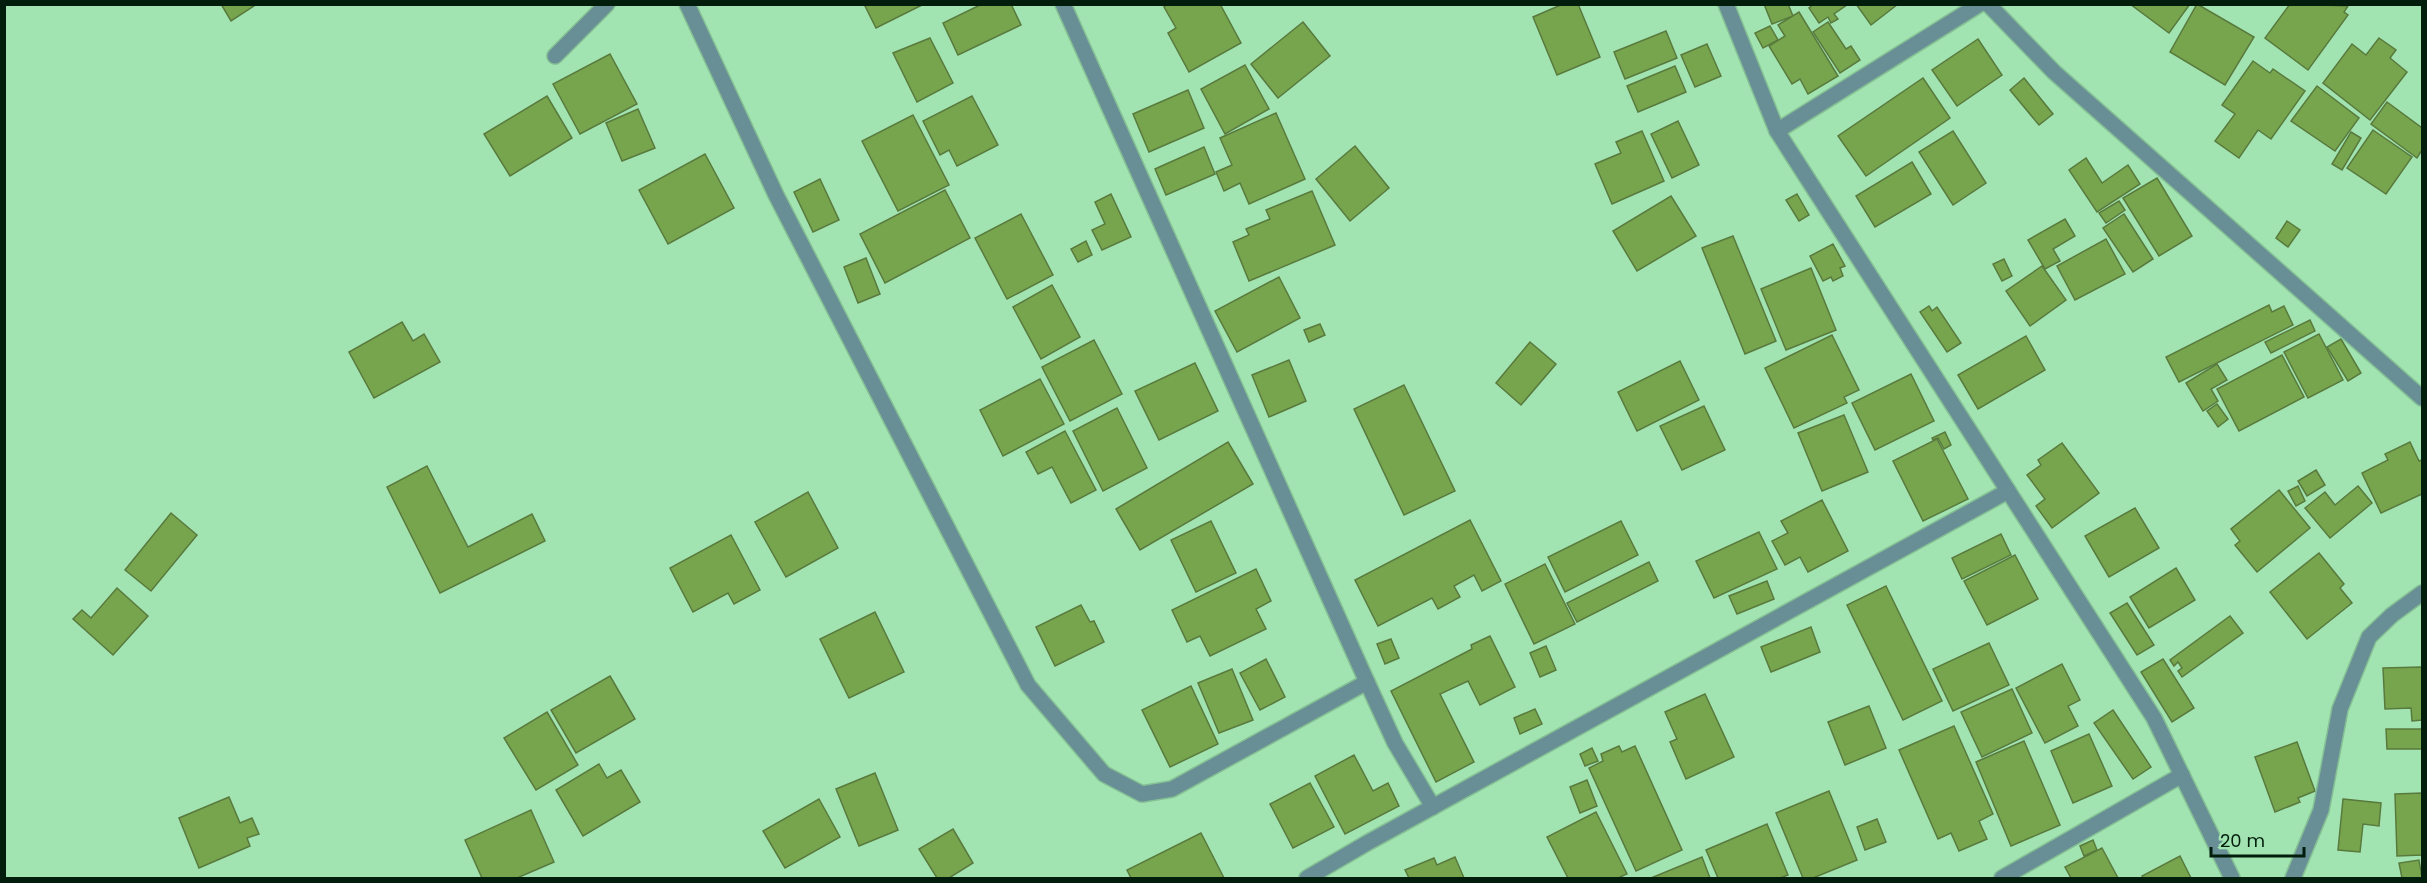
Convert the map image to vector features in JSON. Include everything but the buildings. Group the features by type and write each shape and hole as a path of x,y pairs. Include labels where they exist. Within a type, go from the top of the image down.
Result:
{"street":[{"path":"555,56 607,4"},
{"path":"687,4 776,195 1028,685 1104,774 1142,794 1172,789 1367,682"},
{"path":"1063,4 1395,743 1433,807"},
{"path":"1726,4 1777,131 2154,718 2232,879"},
{"path":"1777,131 1980,4"},
{"path":"1988,4 2054,72 2422,398"},
{"path":"1307,879 1433,807 2008,491"},
{"path":"2293,879 2321,810 2340,709 2369,637 2392,615 2422,593"},
{"path":"2002,879 2182,775"}]}
